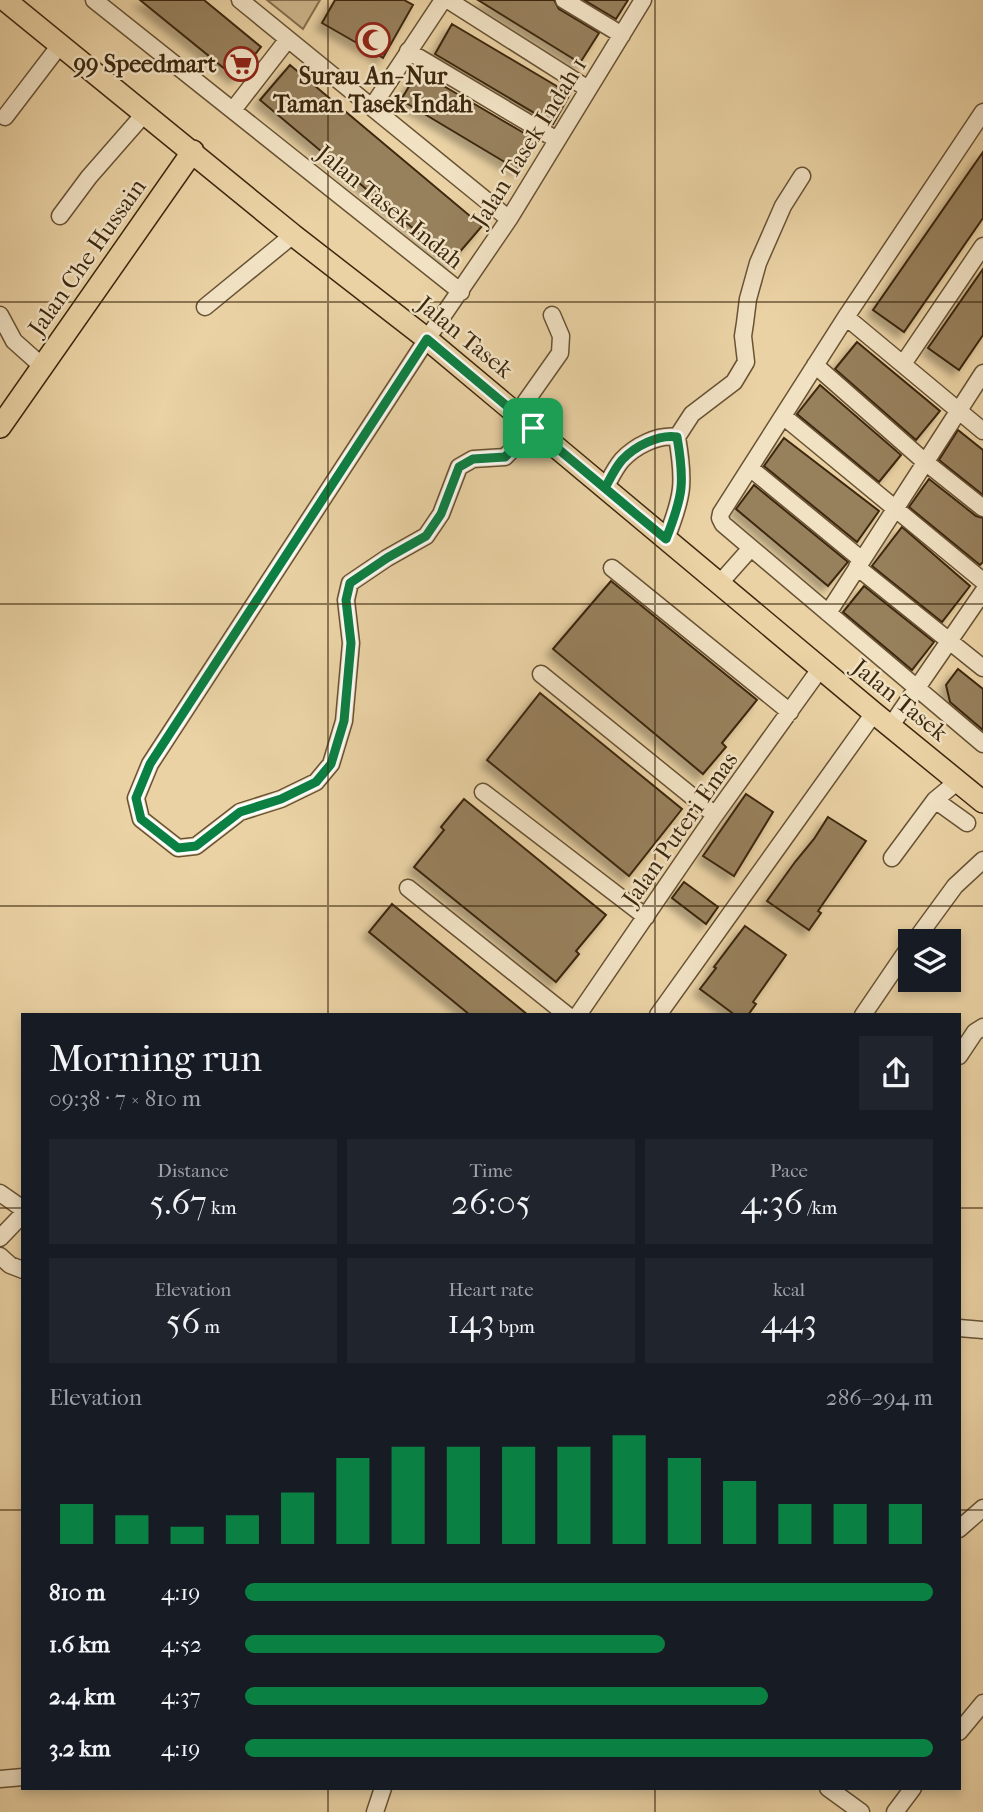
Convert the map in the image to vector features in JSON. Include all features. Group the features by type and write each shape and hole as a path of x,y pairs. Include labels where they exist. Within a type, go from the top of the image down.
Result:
{"main road":[{"name":"Jalan Tasek","path":"16,3 60,45 293,235 427,339 983,802"},
{"name":"Jalan Che Hussain","path":"0,427 193,151"}],"street":[{"name":"Jalan Tasek Indah","path":"94,0 461,292"},
{"path":"240,0 509,219"},
{"path":"372,107 408,51 446,0 589,89"},
{"path":"564,0 622,35"},
{"name":"Jalan Tasek Indah 1","path":"525,421 505,457 473,459 459,467 441,514 426,536 350,583 346,600 351,643 344,721 331,764 316,782 281,799 240,812 196,846 178,848 141,819 136,798 150,764 427,339 509,219 643,0"},
{"path":"233,110 288,39"},
{"path":"5,117 60,45"},
{"path":"408,51 557,140"},
{"path":"983,112 846,317 750,468 983,668"},
{"path":"60,216 89,177 145,113"},
{"path":"666,539 678,508 683,479 677,437 692,414 734,382 746,362 744,323 758,263 783,206 802,176"},
{"path":"205,307 293,235"},
{"path":"903,364 983,246"},
{"path":"0,315 14,341 42,366"},
{"path":"525,421 560,353 561,337 552,315"},
{"path":"846,317 983,431"},
{"path":"815,365 983,508"},
{"path":"828,612 983,373"},
{"path":"783,416 983,581"},
{"path":"605,488 623,459 649,441 668,436 677,437"},
{"name":"Jalan Tasek","path":"750,468 721,513 723,524 983,744"},
{"path":"719,584 751,548"},
{"path":"612,568 790,712"},
{"path":"660,1013 882,720 917,688 983,592"},
{"name":"Jalan Puteri Emas","path":"579,1013 820,668"},
{"path":"541,674 716,815"},
{"path":"892,858 934,800 958,781"},
{"path":"483,792 646,917"},
{"path":"934,800 967,823"},
{"path":"924,929 955,886 983,860"},
{"path":"408,888 564,1013"},
{"path":"864,1013 898,964"},
{"path":"961,1053 975,1032 983,1027"},
{"path":"0,1193 21,1209"},
{"path":"0,1238 21,1213"},
{"path":"0,1256 10,1265 21,1269"},
{"path":"961,1328 983,1331"},
{"path":"961,1527 983,1508"},
{"path":"961,1730 983,1703"},
{"path":"0,1779 21,1777"},
{"path":"375,1812 382,1790"},
{"path":"831,1790 861,1812"},
{"path":"895,1812 912,1790"}],"shaded area":[{"path":"267,0 320,0 303,29"}],"building":[{"path":"140,0 204,0 261,47 236,78"},
{"name":"Surau An- Nur Taman Tasek Indah","path":"335,0 404,0 413,5 383,58 322,23"},
{"path":"478,0 554,0 559,9 599,33 580,63"},
{"path":"584,0 628,0 616,19"},
{"path":"452,24 570,94 553,124 435,54"},
{"path":"290,65 482,226 452,261 260,100"},
{"path":"418,71 536,140 518,170 401,100"},
{"path":"983,152 983,218 904,332 873,310"},
{"path":"983,269 983,335 959,370 928,348"},
{"path":"857,342 940,411 916,440 835,369"},
{"path":"820,385 901,455 879,482 797,414"},
{"path":"958,430 983,450 983,495 939,460"},
{"path":"784,438 879,511 857,542 764,466"},
{"path":"929,479 976,516 983,518 983,562 980,565 909,507"},
{"path":"754,485 848,562 828,586 736,509"},
{"path":"902,527 970,586 942,622 872,566"},
{"path":"611,581 757,700 722,743 726,747 703,774 553,649"},
{"path":"864,586 934,642 912,670 843,612"},
{"path":"958,669 983,689 983,730 950,702 946,685"},
{"path":"540,693 682,809 629,876 487,760"},
{"path":"746,794 773,812 734,876 703,856"},
{"path":"464,799 606,915 576,951 579,954 556,982 414,867 444,830 441,827"},
{"path":"828,817 866,841 818,911 821,913 809,930 767,901"},
{"path":"684,882 718,907 706,924 672,898"},
{"path":"392,904 526,1013 468,1013 369,932"},
{"path":"745,926 786,955 753,1002 756,1004 749,1013 732,1013 700,989 716,968 714,967"}],"place":[{"name":"Surau An- Nur Taman Tasek Indah","path":"373,40"},
{"name":"99 Speedmart","path":"241,64"}],"route":[{"path":"533,428 510,452 505,457 473,459 459,467 441,514 426,536 350,583 346,600 351,643 344,721 331,764 316,782 281,799 240,812 196,846 178,848 141,819 136,798 150,764 427,339 561,452 666,539 678,508 683,479 677,437 668,436 649,441 623,459 605,488 533,428"}]}
